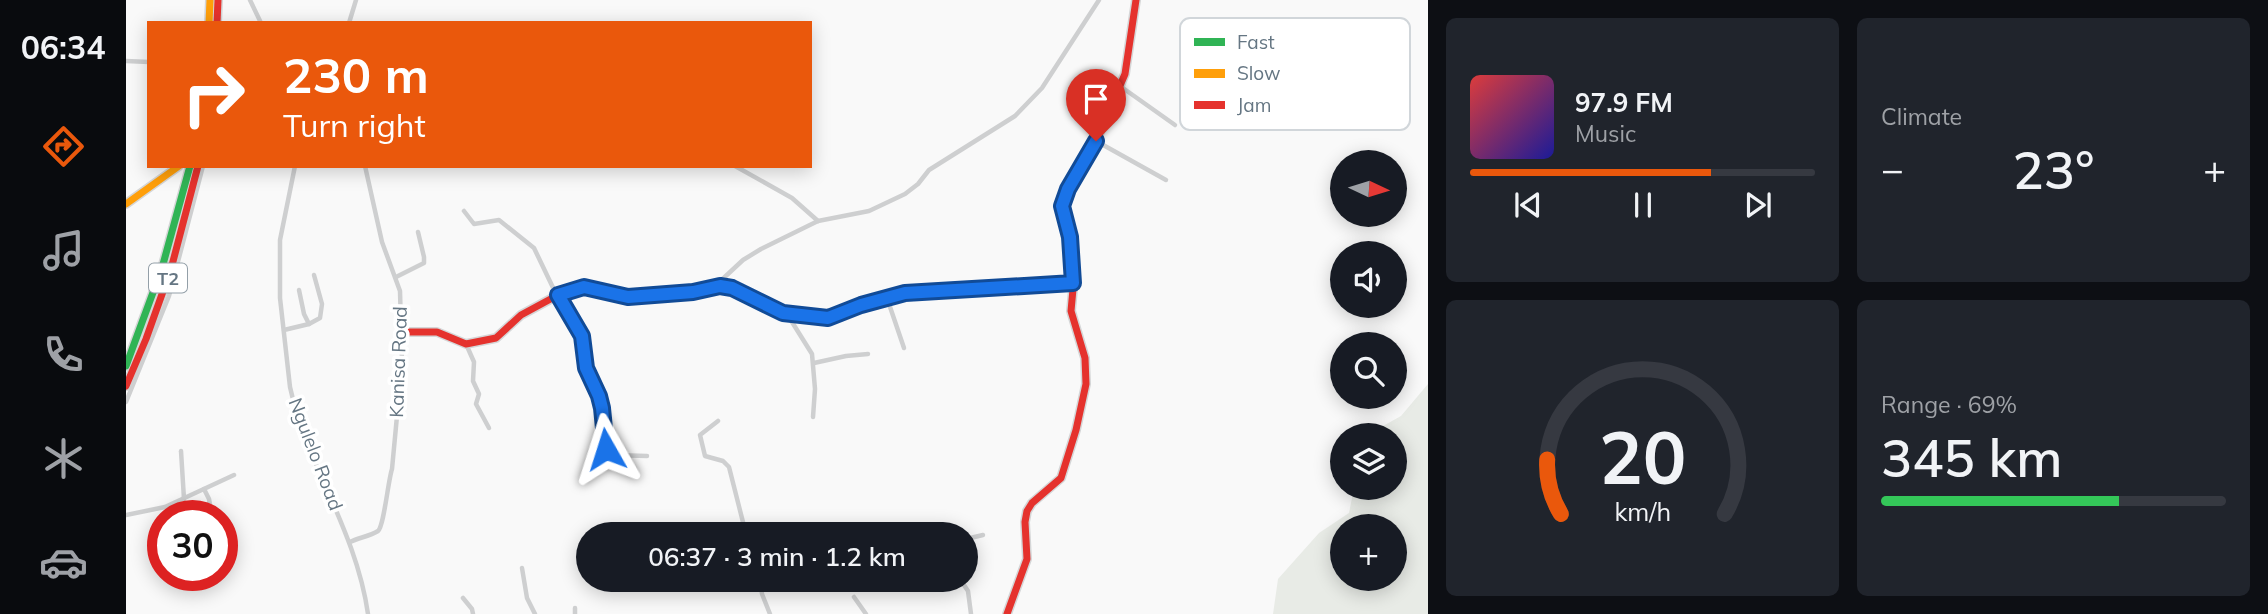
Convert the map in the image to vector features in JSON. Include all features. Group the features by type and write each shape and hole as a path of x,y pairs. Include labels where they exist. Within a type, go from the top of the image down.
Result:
{"main road":[{"path":"209,21 210,0"},
{"path":"218,0 218,21"},
{"path":"1007,614 1027,559 1025,522 1028,507 1061,478 1085,395 1085,358 1071,311 1073,283 1070,237 1062,206 1068,189 1096,141 1120,86 1128,63 1136,0"},
{"path":"126,204 176,168"},
{"name":"T2","path":"126,366 164,268 189,168"},
{"name":"T2","path":"126,387 171,269 197,168"},
{"path":"403,332 438,332 466,344 500,336 519,317 557,296 584,287 628,297 693,292 714,287 732,288 787,314 828,318 909,292 1073,283"}],"street":[{"path":"250,0 260,21"},
{"path":"350,21 356,0"},
{"path":"714,287 743,260 818,221 884,205 918,184 934,166 1015,116 1042,88 1098,0"},
{"path":"126,61 147,62"},
{"path":"1120,86 1175,125"},
{"path":"1096,141 1166,180"},
{"path":"126,402 169,296 202,168"},
{"name":"Ngulelo Road","path":"295,168 282,223 279,274 293,401 350,542 362,579 368,614"},
{"name":"Kanisa Road","path":"350,542 378,531 382,524 392,466 403,332 400,291 382,242 365,168"},
{"path":"739,168 792,198 818,221"},
{"path":"464,211 474,223 499,220 537,252 557,296 582,336 586,368 602,408 608,453 647,456"},
{"path":"397,278 424,263 418,232"},
{"path":"284,330 318,320 322,309 314,275"},
{"path":"299,290 309,324"},
{"path":"886,298 904,348"},
{"path":"787,314 809,348 814,363 813,417"},
{"path":"466,344 474,362 473,377 479,394 476,404 489,428"},
{"path":"814,363 868,354"},
{"path":"719,421 700,435 703,452 705,456 723,461 729,467 744,522"},
{"path":"181,451 184,499"},
{"path":"126,516 165,507 234,475"},
{"path":"204,489 208,500"},
{"path":"978,536 983,535"},
{"path":"522,568 527,598 535,614"},
{"path":"762,592 770,614"},
{"path":"968,592 971,614"},
{"path":"854,597 866,614"},
{"path":"463,598 473,614"}],"shaded area":[{"path":"1428,384 1428,614 1273,614 1278,579 1319,533 1330,526 1330,591 1407,591 1407,514 1348,514 1352,500 1407,500 1407,423 1388,423 1401,416"}],"traffic: fast":[{"path":"126,366 162,268 189,168"}],"traffic: slow":[{"path":"209,21 210,0"},
{"path":"126,204 176,168"}],"traffic: jam":[{"path":"217,21 218,0"},
{"path":"1007,614 1027,559 1027,511 1032,503 1061,478 1076,430 1086,384 1085,358 1071,311 1073,289 1070,240 1062,206 1068,189 1096,141 1125,74 1136,0"},
{"path":"126,386 171,269 197,168"},
{"path":"403,332 437,332 466,344 496,338 521,315 558,295 584,287 628,297 726,287 783,313 828,318 861,305 905,293 1072,283"}],"route":[{"path":"606,449 602,408 586,368 582,336 558,295 584,287 628,297 693,292 720,286 732,288 783,313 828,318 861,305 905,293 1073,283 1070,237 1062,206 1068,189 1096,141"}]}
